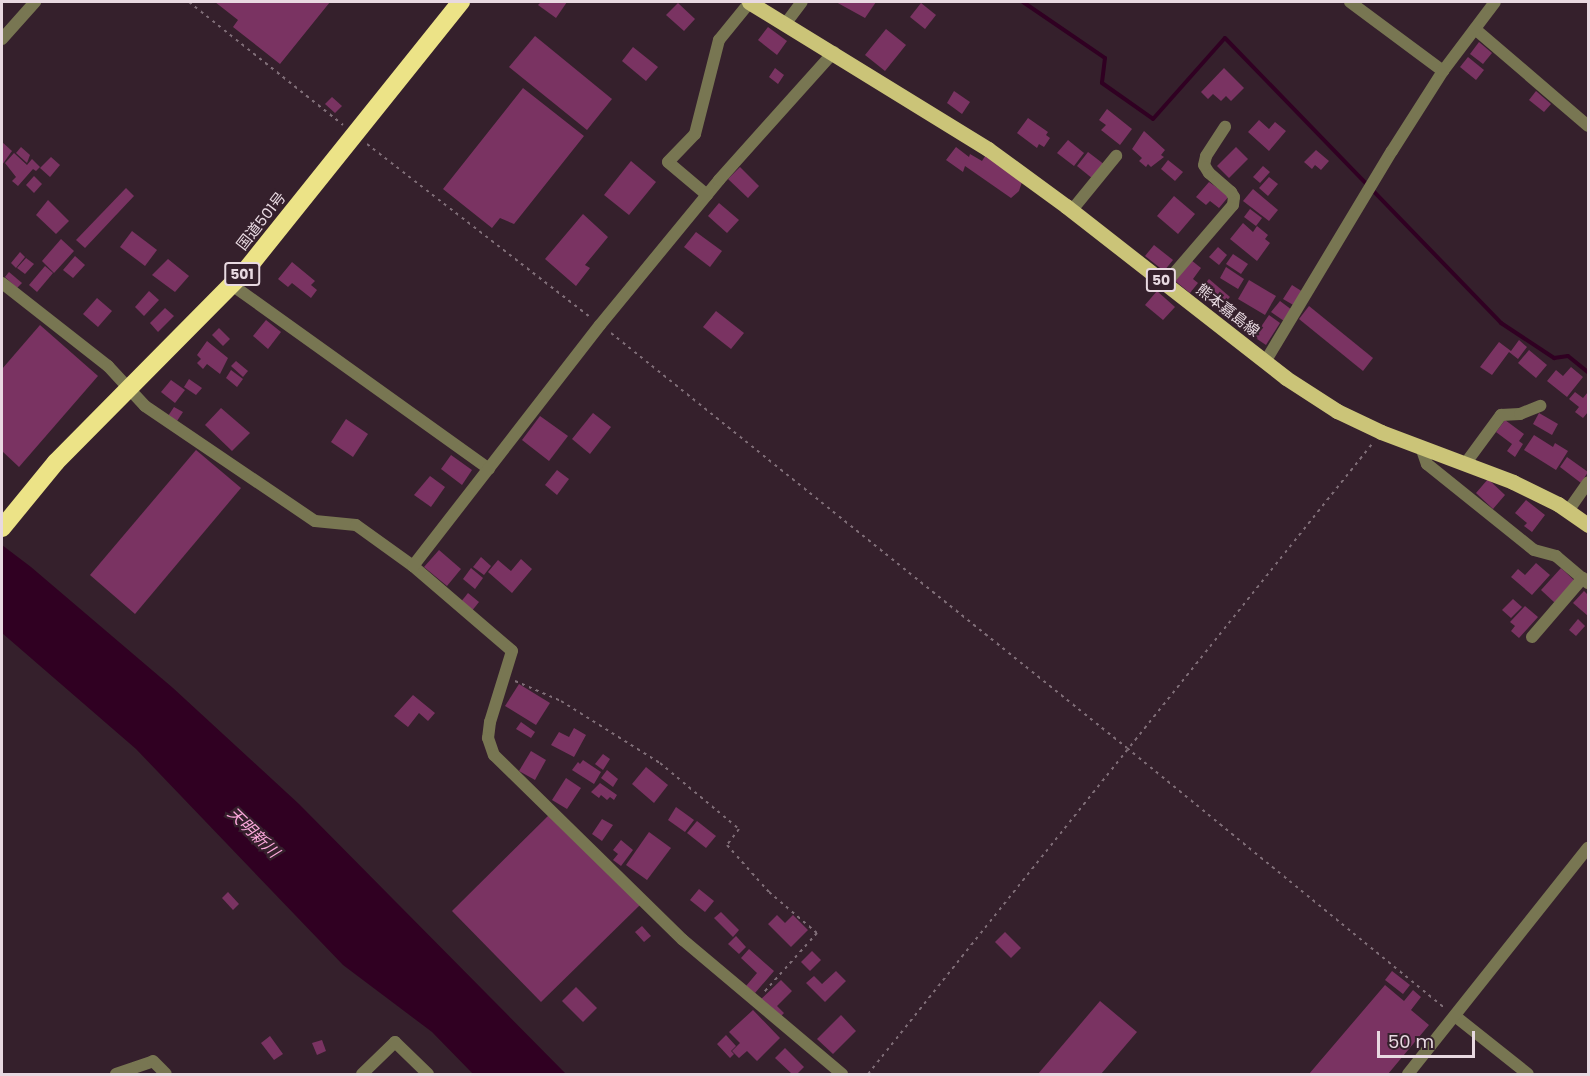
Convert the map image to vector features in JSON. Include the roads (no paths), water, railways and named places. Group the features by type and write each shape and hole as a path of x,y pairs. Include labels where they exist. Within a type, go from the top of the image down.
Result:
{"highway":[{"name":"国道501号","path":"2,528 56,462 232,285 461,2"}],"main road":[{"name":"熊本嘉島線","path":"749,2 834,52 988,150 1071,210 1265,362 1337,411 1382,432 1513,482 1568,511 1588,525"}],"street":[{"path":"2,39 35,2"},
{"path":"707,195 668,162 694,134 719,40 749,2"},
{"path":"786,23 802,2"},
{"path":"1350,2 1443,71"},
{"path":"1265,362 1443,71 1495,2"},
{"path":"1475,29 1588,126"},
{"path":"413,566 600,325 707,195 834,52"},
{"path":"1165,284 1233,205 1234,196 1209,173 1204,165 1206,156 1225,127"},
{"path":"1071,210 1116,156"},
{"path":"2,283 108,366 145,406 315,521 356,525 413,566 512,651 489,722 488,738 494,755 683,940 842,1074"},
{"path":"232,285 489,469"},
{"path":"1465,464 1501,415 1520,414 1540,406"},
{"path":"1421,447 1427,464 1534,550 1556,556 1586,581 1532,637"},
{"path":"1568,511 1588,482"},
{"path":"1408,1074 1588,848"},
{"path":"1455,1016 1528,1074"},
{"path":"362,1074 395,1042 428,1074"},
{"path":"116,1074 153,1061 166,1074"}],"water":[{"name":"天明新川","path":"2,545 173,688 299,804 566,1074 473,1074 432,1032 343,965 136,749 2,633"}],"waterway":[{"path":"1023,2 1105,58 1102,83 1153,119 1225,38 1501,323 1554,358 1568,356 1588,372"}]}
